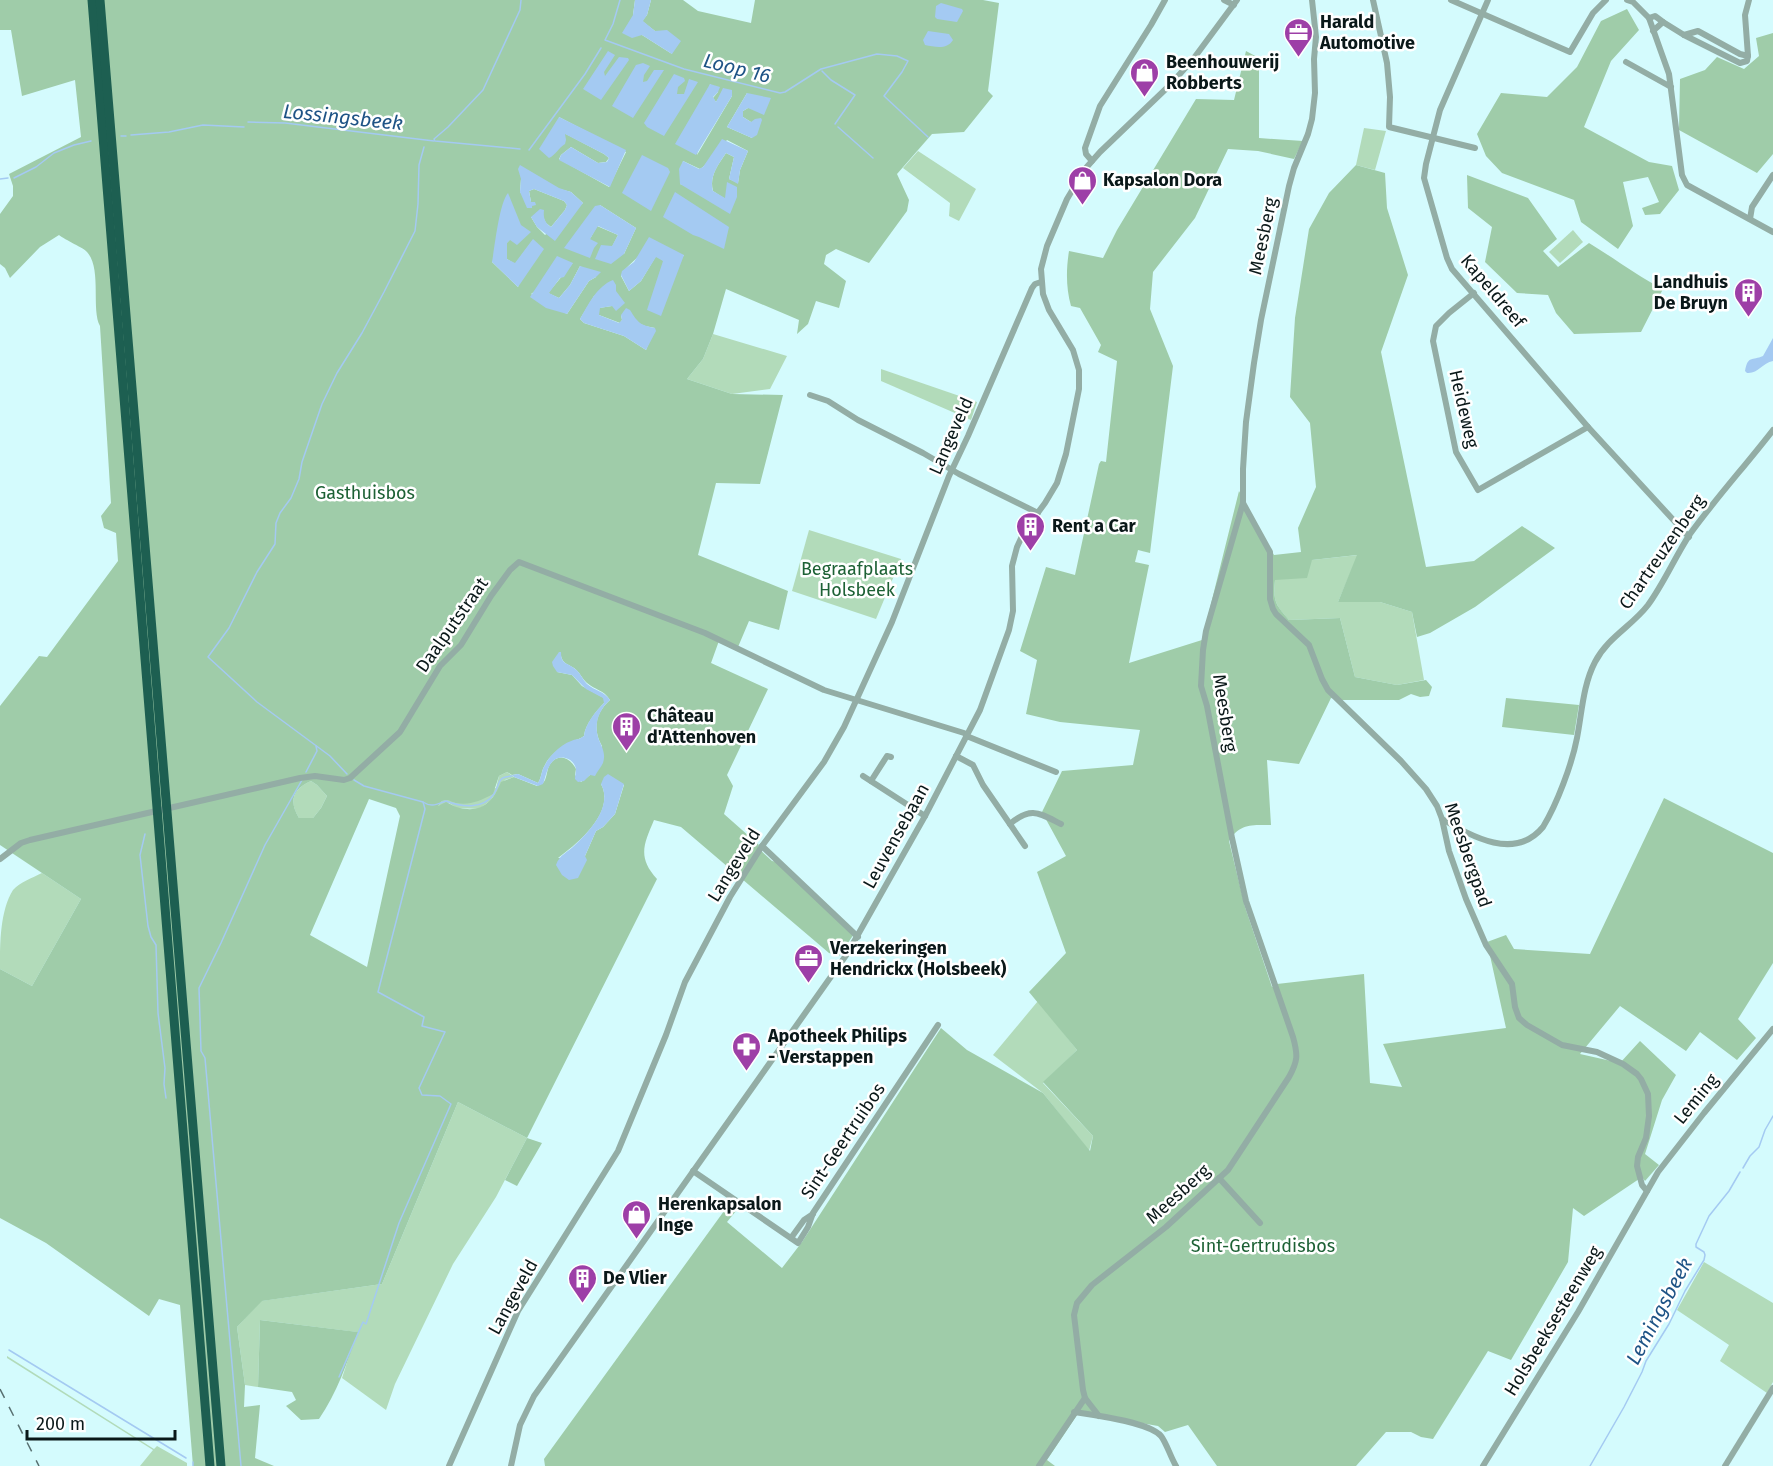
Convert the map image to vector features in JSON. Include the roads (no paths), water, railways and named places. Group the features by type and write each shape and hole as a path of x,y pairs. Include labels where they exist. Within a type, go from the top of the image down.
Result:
{"highway":[{"path":"92,0 210,1466"},
{"path":"100,0 221,1466"}],"street":[{"path":"1092,161 1086,154 1085,148 1100,106 1165,0"},
{"name":"Meesberg","path":"1085,1398 1079,1363 1075,1310 1082,1296 1092,1285 1166,1227 1234,1162 1297,1061 1293,1037 1246,901 1201,686 1206,631 1243,503 1246,422 1261,320 1289,186 1312,119 1316,37 1312,0"},
{"path":"1373,0 1387,63 1390,97 1389,128 1475,148"},
{"path":"1451,0 1570,52 1593,13 1606,0"},
{"name":"Kapeldreef","path":"1488,0 1440,111 1424,178 1447,258 1452,269 1588,427 1689,537"},
{"path":"1627,0 1633,2 1649,18 1669,74 1682,175 1687,185 1773,232"},
{"path":"1649,18 1655,16 1740,63 1747,61 1748,56 1745,15 1749,0"},
{"name":"Leuvensebaan","path":"511,1466 520,1425 534,1396 847,954 925,816 980,710 1009,630 1013,611 1012,566 1017,547 1025,530 1050,497 1060,475 1079,388 1079,370 1073,350 1049,310 1043,294 1042,261 1073,189 1092,161 1171,84 1194,58 1231,2"},
{"path":"1653,31 1663,22"},
{"path":"1626,62 1671,87"},
{"path":"1750,219 1752,207 1773,175"},
{"name":"Langeveld","path":"449,1466 518,1311 618,1151 658,1055 685,982 730,897 762,846 824,762 844,727 892,622 952,470 1032,288 1041,282"},
{"name":"Heideweg","path":"1474,293 1436,326 1433,340 1456,452 1478,490 1588,427"},
{"path":"810,395 828,401 858,420 1038,513"},
{"name":"Chartreuzenberg","path":"1442,819 1491,842 1507,845 1524,843 1536,836 1548,820 1569,768 1577,740 1588,679 1595,662 1617,633 1647,606 1689,537 1773,430"},
{"name":"Meesbergpad","path":"1243,503 1270,552 1270,599 1276,614 1309,645 1328,690 1414,775 1437,806 1449,851 1466,899 1491,954 1512,984 1516,1013 1527,1025 1562,1045 1597,1052 1623,1064 1641,1079 1648,1094 1648,1116 1646,1138 1638,1157 1637,1166 1642,1185 1647,1191"},
{"name":"Daalputstraat","path":"0,859 21,843 30,840 300,778 318,776 344,780 354,775 400,732 440,666 462,643 491,596 518,562 524,562 705,633 820,688 964,733 1056,772"},
{"path":"871,781 887,756 891,757"},
{"path":"956,756 973,765 983,785 1025,846"},
{"path":"863,776 925,816"},
{"path":"1010,824 1020,815 1034,812 1061,824"},
{"path":"762,846 858,937"},
{"name":"Sint-Geertruibos","path":"693,1171 791,1238 804,1220 813,1213 938,1025"},
{"name":"Leming","path":"1647,1191 1658,1172 1699,1119 1773,1029"},
{"path":"1219,1178 1260,1223"},
{"name":"Holsbeeksesteenweg","path":"1483,1466 1578,1312 1647,1191"},
{"path":"1725,1466 1773,1388"},
{"path":"1039,1466 1085,1398 1099,1416"},
{"path":"1074,1412 1139,1424 1152,1429 1165,1442 1176,1466"}],"water":[{"path":"635,0 651,0 643,21 655,31 667,30 681,41 672,54 642,35 632,38 622,33 633,15"},
{"path":"941,3 962,9 957,22 935,17 936,6"},
{"path":"928,31 949,34 953,40 944,47 925,45 923,40"},
{"path":"608,51 615,55 604,72 605,76 619,57 629,60 601,100 583,89"},
{"path":"643,63 650,66 644,75 643,82 647,81 654,70 664,70 633,118 612,106 636,65"},
{"path":"674,74 684,78 685,81 678,87 677,94 684,94 689,79 698,82 664,136 644,123"},
{"path":"710,84 720,87 713,97 716,102 723,88 732,90 732,96 696,155 675,144"},
{"path":"747,93 771,98 764,115 748,108 743,111 743,117 751,122 755,119 761,118 762,120 757,135 752,138 727,127"},
{"path":"559,117 626,150 610,187 559,160 561,155 571,147 598,163 607,162 609,158 604,154 565,134 565,144 551,157 549,158 539,149"},
{"path":"722,139 748,151 740,170 738,184 729,179 734,157 726,153 713,176 713,191 725,198 727,182 737,187 737,197 730,214 680,184 679,169 683,161 699,169 703,167"},
{"path":"642,155 668,168 670,172 651,211 622,193"},
{"path":"520,165 559,188 571,192 583,203 555,241 537,227 531,217 540,209 544,210 545,220 551,227 567,205 564,201 534,189 529,191 531,202 535,202 536,205 527,208 520,192 521,179 518,169"},
{"path":"675,192 729,227 724,249 693,235 663,217"},
{"path":"508,193 521,225 531,232 517,245 510,240 507,243 507,259 515,263 533,239 544,249 518,287 492,262 500,215"},
{"path":"600,205 636,228 624,254 611,264 595,259 601,245 612,246 618,235 598,226 590,239 598,243 590,258 564,248 595,206"},
{"path":"649,237 684,255 661,316 647,310 663,261 656,257 641,281 629,291 621,275 622,271 634,262"},
{"path":"557,256 573,263 549,293 559,298 570,285 580,266 601,272 589,281 567,314 546,308 530,297"},
{"path":"613,280 616,291 625,303 616,311 612,306 600,308 599,315 619,323 626,308 640,323 655,328 656,331 646,350 624,336 584,323 580,319 598,291"},
{"path":"1773,338 1773,361 1754,372 1747,373 1745,371 1748,363 1751,359 1763,356"},
{"path":"561,652 563,661 577,670 587,684 610,700 600,713 597,723 597,734 604,760 595,776 590,775 584,781 578,782 575,779 576,769 573,762 563,758 556,759 549,766 543,784 538,786 512,775 518,774 538,783 551,756 559,748 584,736 589,722 604,703 603,698 586,689 572,675 557,672 552,662"},
{"path":"608,774 624,784 615,814 596,831 585,856 587,860 578,878 569,880 562,875 556,865 557,862 587,833 598,818 604,801 601,784"}],"waterway":[{"path":"520,149 435,141 434,139 483,90 520,10 521,0"},
{"name":"Loop 16","path":"620,0 613,24 605,40 684,69 780,93 821,69 877,54 897,56 908,61 884,96 928,137"},
{"path":"529,150 585,74 601,48"},
{"path":"822,71 831,80 855,95 835,124"},
{"name":"Lossingsbeek","path":"248,122 285,123 434,141"},
{"name":"Lossingsbeek","path":"131,135 169,132 203,125 244,127"},
{"path":"838,127 873,158"},
{"name":"Lossingsbeek","path":"121,136 126,136"},
{"name":"Lossingsbeek","path":"14,178 36,167 54,153 91,141"},
{"path":"347,774 330,756 257,702 208,657 229,628 257,572 275,544 276,523 299,479 302,462 322,404 415,231 419,165 424,147"},
{"name":"Lossingsbeek","path":"0,179 8,178"},
{"path":"306,772 317,751 316,746"},
{"path":"423,802 432,805 446,801 465,806 478,805 494,794 501,779 512,776"},
{"path":"241,1466 205,1058 201,1051 199,988 265,845 302,780"},
{"path":"339,1377 363,1322 366,1324 399,1223 451,1104 440,1096 422,1095 419,1088 445,1032 422,1026 424,1017 378,992 425,809 423,802 364,786 354,780"},
{"path":"145,834 140,855 148,926 156,945 158,1013 165,1068 166,1098"},
{"name":"Lemingsbeek","path":"1743,1168 1759,1147 1773,1116"},
{"name":"Lemingsbeek","path":"1590,1466 1624,1407 1646,1361 1704,1260 1704,1252 1696,1247 1696,1244 1709,1216 1729,1191 1740,1172"},
{"path":"9,1350 186,1458"}],"railway":[{"path":"0,1389 39,1466"}],"place":[{"name":"Harald Automotive","path":"1299,58"},
{"name":"Beenhouwerij Robberts","path":"1145,98"},
{"name":"Kapsalon Dora","path":"1082,206"},
{"name":"Landhuis De Bruyn","path":"1749,318"},
{"name":"Rent a Car","path":"1031,552"},
{"name":"Château d'Attenhoven","path":"626,752"},
{"name":"Verzekeringen Hendrickx (Holsbeek)","path":"809,984"},
{"name":"Apotheek Philips - Verstappen","path":"747,1072"},
{"name":"Herenkapsalon Inge","path":"637,1240"},
{"name":"De Vlier","path":"582,1304"}],"park label":[{"name":"Gasthuisbos","path":"365,493"},
{"name":"Begraafplaats Holsbeek","path":"857,579"},
{"name":"Sint-Gertrudisbos","path":"1263,1246"}]}
